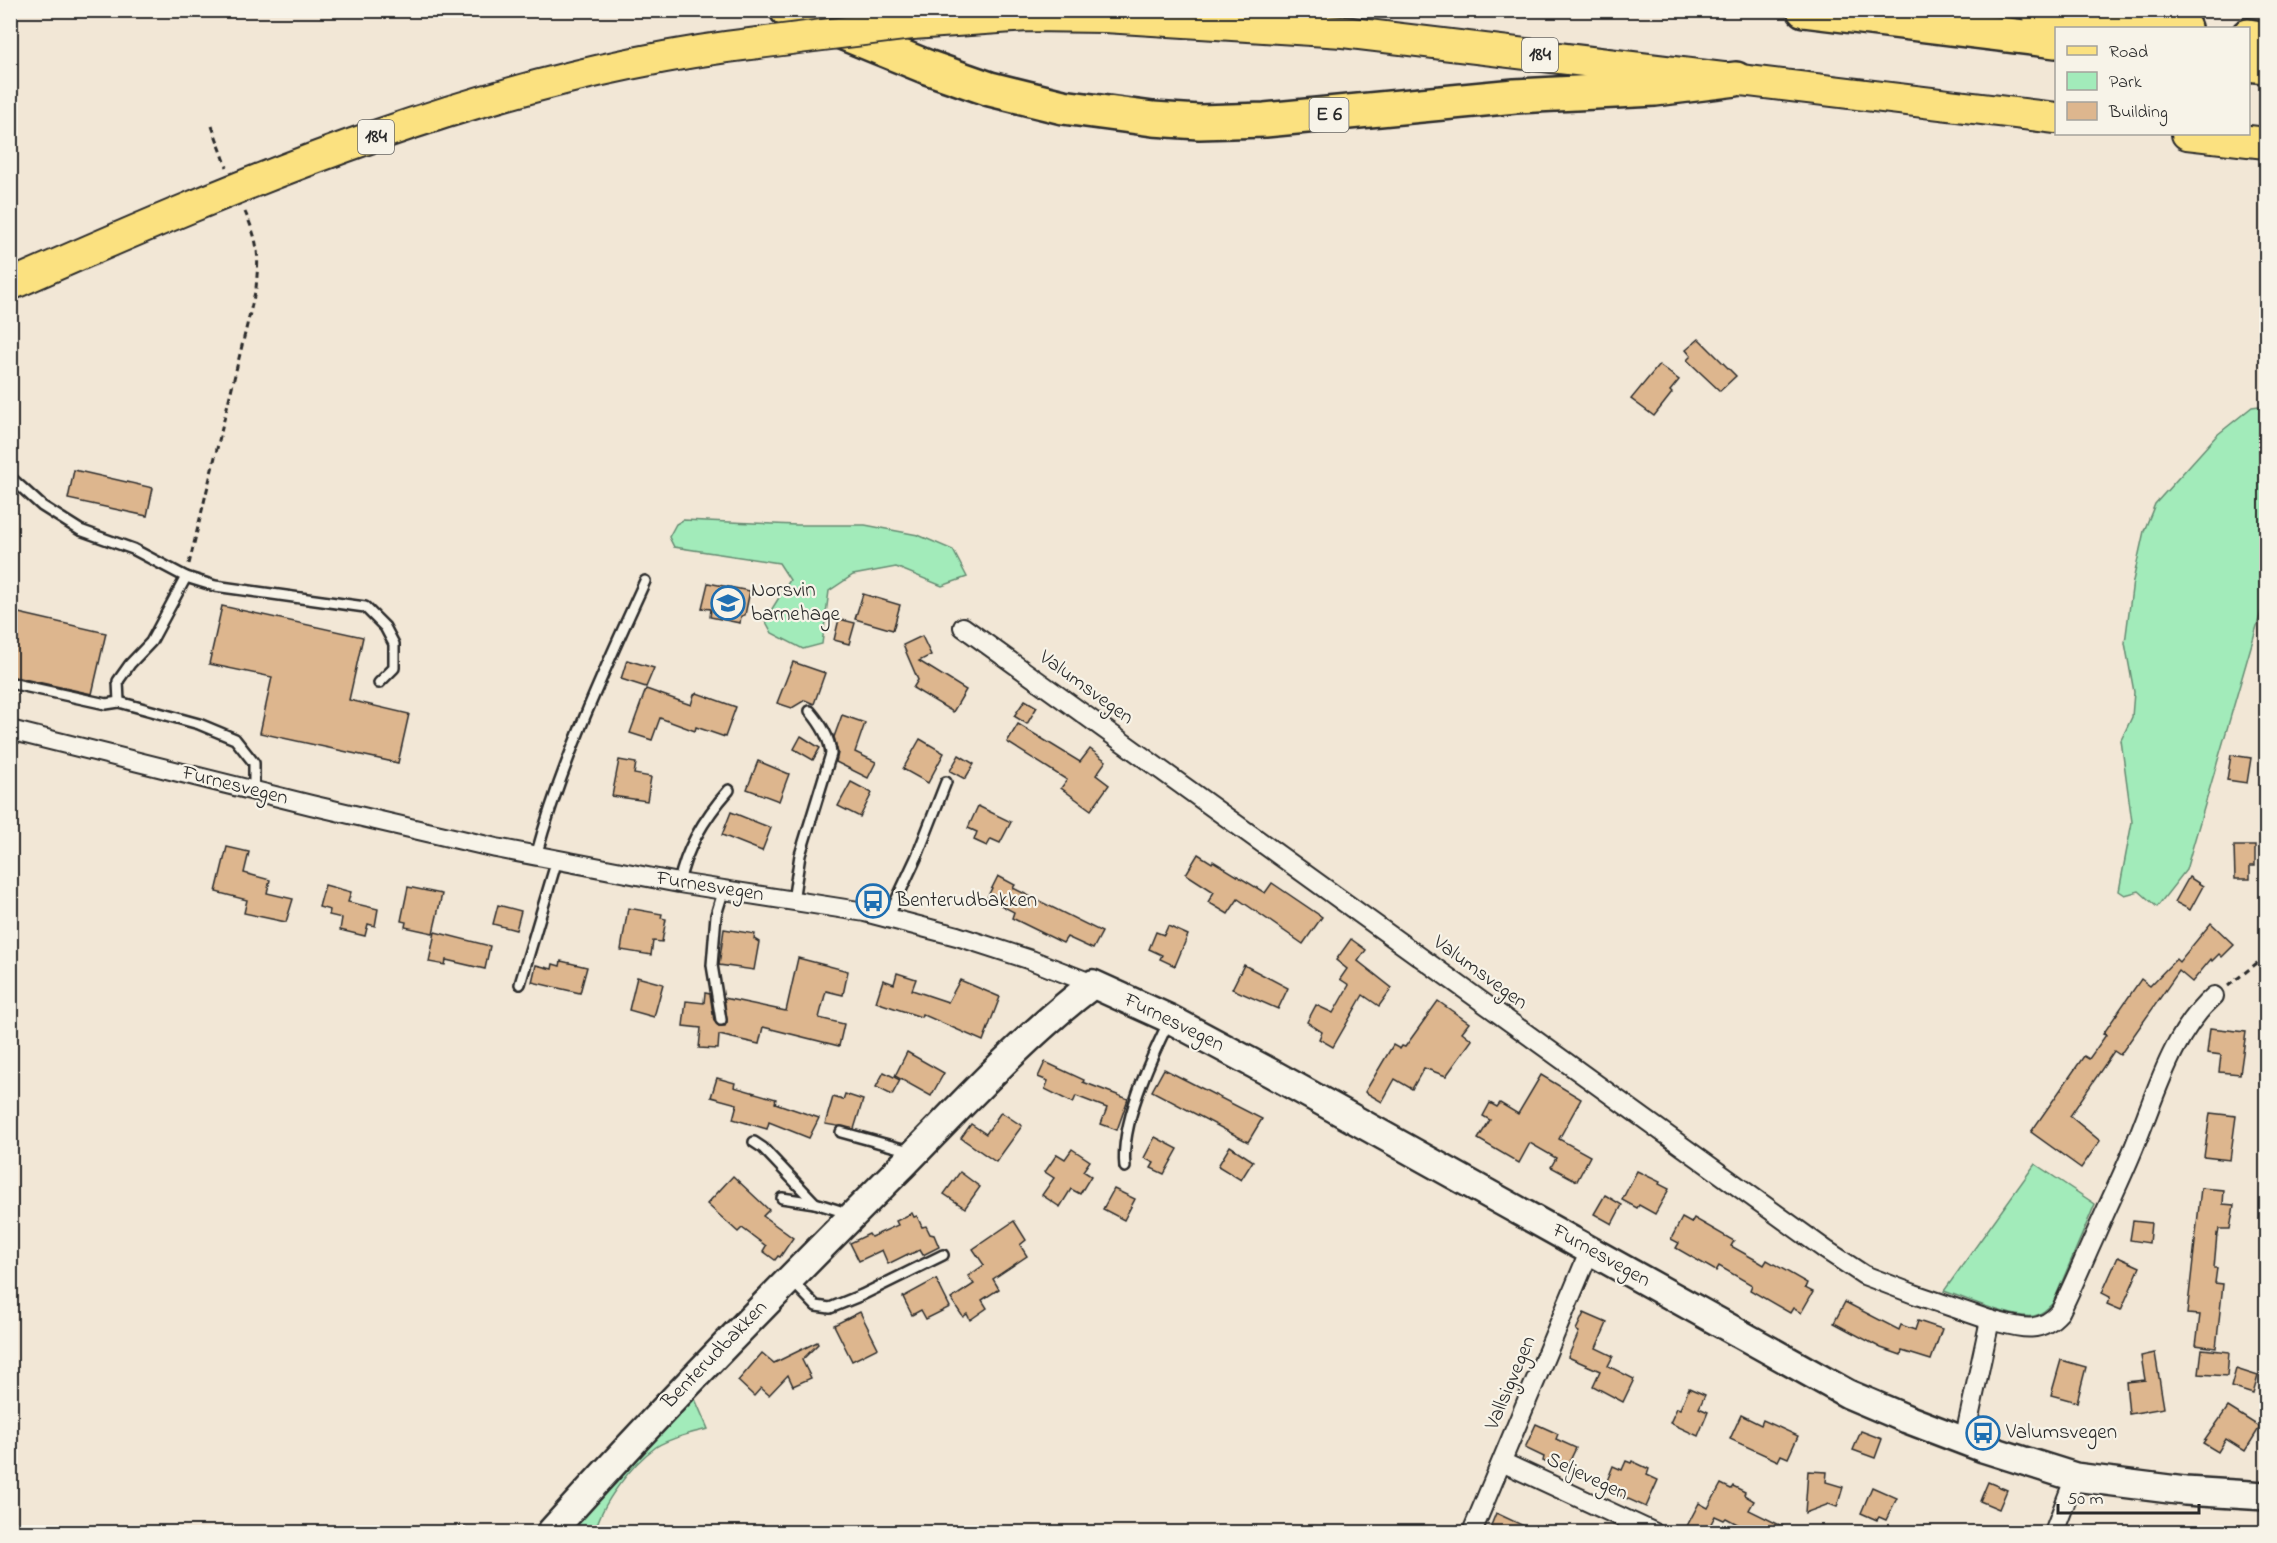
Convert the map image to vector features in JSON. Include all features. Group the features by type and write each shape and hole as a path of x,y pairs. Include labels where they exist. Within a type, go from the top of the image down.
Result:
{"highway":[{"name":"E 6","path":"787,10 927,67 990,89 1063,107 1153,119 1199,122 1265,120 1515,96 1655,90 1736,79"},
{"path":"1804,10 2055,41"},
{"path":"2037,10 2176,27"},
{"path":"2250,36 2266,39"},
{"path":"2250,64 2266,66"}],"main road":[{"name":"184","path":"10,285 171,215 347,146 484,101 620,65 723,47 912,24 1028,16 1105,17 1263,26 1388,37 2055,118"},
{"path":"2196,135 2266,143"},
{"name":"Furnesvegen","path":"1093,984 1170,1019 1365,1124 1848,1394 2013,1459 2075,1477 2185,1491 2266,1496"},
{"name":"Benterudbakken","path":"551,1533 639,1436 852,1215 1010,1058 1093,984"}],"street":[{"name":"Valumsvegen","path":"963,627 1826,1250 1864,1275 1990,1320 2017,1326 2040,1327 2048,1325 2060,1312 2117,1187 2171,1058 2190,1023 2202,1006 2214,996"},
{"name":"Furnesvegen","path":"10,730 403,827 536,856 679,883 866,912 957,936 1031,960 1093,984"},
{"name":"Vallsigvegen","path":"1472,1533 1590,1250"},
{"path":"1964,1441 1990,1320"},
{"name":"Seljevegen","path":"1502,1461 1653,1533"},
{"path":"2054,1533 2075,1477"}],"lane":[{"path":"10,477 42,506 80,530 133,549 186,577 215,586 365,607 385,627 394,644 394,668 379,683"},
{"path":"118,702 118,681 130,664 151,642 186,577"},
{"path":"536,856 557,791 613,651 645,581"},
{"path":"10,682 106,704 118,702 199,724 235,739 254,763 254,790"},
{"path":"793,902 800,855 831,754 829,741 810,711"},
{"path":"888,918 918,856 946,782"},
{"path":"679,883 684,861 696,838 717,804 729,790"},
{"path":"520,984 557,860"},
{"path":"721,1020 712,965 716,915 724,889"},
{"path":"1125,1167 1126,1134 1150,1064 1170,1019"},
{"path":"841,1132 915,1153"},
{"path":"754,1142 763,1148 815,1203"},
{"path":"782,1198 815,1203 852,1215"},
{"path":"789,1279 816,1306 830,1308 862,1295 943,1255"}],"path":[{"path":"212,126 230,175"},
{"path":"186,577 256,288 259,258 256,236 243,209"},
{"path":"2214,996 2266,956"}],"green space":[{"path":"2266,405 2266,595 2186,870 2157,907 2139,891 2125,895 2119,891 2132,822 2121,740 2132,717 2134,692 2125,643 2133,581 2144,531 2155,504 2217,435 2252,407"},
{"path":"683,520 797,525 865,525 918,535 953,550 967,577 942,586 896,567 853,575 829,591 822,644 803,649 772,633 765,620 790,580 779,563 674,547 669,537 676,524"},
{"path":"2035,1164 2095,1204 2053,1303 2034,1316 2015,1315 1944,1291"},
{"path":"692,1392 708,1429 667,1441 647,1454 611,1497 598,1521 595,1532 561,1532"}],"building":[{"path":"1699,339 1736,376 1720,391 1687,360 1691,356 1686,350"},
{"path":"1659,365 1679,380 1654,416 1631,399"},
{"path":"74,470 153,488 147,516 68,499"},
{"path":"708,583 750,591 745,615 741,616 740,623 710,617 711,609 702,608"},
{"path":"863,594 900,605 893,630 855,619"},
{"path":"222,606 363,637 349,700 409,714 398,763 260,733 272,677 209,664"},
{"path":"10,611 106,633 92,694 10,676"},
{"path":"839,619 855,623 849,644 834,640"},
{"path":"922,636 931,655 919,661 966,690 953,712 913,688 918,680 903,645"},
{"path":"627,660 654,668 646,687 621,679"},
{"path":"793,662 825,673 814,704 805,700 792,708 777,703"},
{"path":"646,689 691,705 697,693 736,707 725,737 696,727 695,731 660,718 652,740 630,733"},
{"path":"1025,700 1037,707 1027,724 1014,716"},
{"path":"842,715 865,723 855,752 876,762 868,778 836,762 838,753 834,737"},
{"path":"1018,724 1080,762 1090,749 1106,761 1096,775 1109,785 1091,810 1061,788 1067,780 1007,742"},
{"path":"801,736 820,748 813,760 794,749"},
{"path":"920,739 944,753 928,783 903,769"},
{"path":"959,755 974,764 965,779 950,771"},
{"path":"2231,755 2251,758 2247,783 2227,780"},
{"path":"619,760 636,763 634,774 651,777 647,801 612,796"},
{"path":"758,761 789,774 779,801 747,789"},
{"path":"851,782 872,793 860,817 838,806"},
{"path":"978,806 1011,822 1000,843 991,839 987,846 974,840 977,832 968,828"},
{"path":"731,812 771,828 762,851 722,835"},
{"path":"2234,846 2255,846 2255,866 2250,866 2250,879 2235,879"},
{"path":"227,847 249,852 244,873 270,880 267,893 293,899 286,922 244,913 247,900 216,892"},
{"path":"1198,854 1265,893 1272,883 1322,917 1303,944 1238,899 1228,914 1208,902 1214,892 1186,874"},
{"path":"998,876 1015,885 1013,888 1102,932 1093,949 1067,937 1063,943 1012,918 1014,912 987,898"},
{"path":"2189,877 2203,886 2190,910 2175,902"},
{"path":"325,885 351,892 348,902 378,909 375,926 368,924 365,936 340,930 342,918 329,915 330,910 319,907"},
{"path":"408,887 442,894 433,933 405,927 406,922 401,921"},
{"path":"498,905 521,911 516,930 493,924"},
{"path":"628,908 662,914 661,918 666,919 662,942 653,941 651,955 621,950"},
{"path":"2211,923 2234,945 2222,957 2219,954 2212,961 2211,959 2192,982 2179,971 2120,1055 2114,1051 2070,1116 2100,1141 2081,1168 2031,1132 2084,1056 2089,1059 2106,1035 2103,1034 2141,979 2150,986 2176,959 2179,962"},
{"path":"1168,926 1188,935 1175,966 1160,959 1162,955 1149,949 1156,932 1164,935"},
{"path":"724,929 755,934 754,939 759,942 754,970 719,965"},
{"path":"435,932 490,946 485,969 446,960 445,965 429,962"},
{"path":"1351,939 1366,950 1358,961 1392,988 1379,1006 1363,995 1333,1047 1319,1039 1322,1032 1307,1022 1316,1005 1333,1013 1349,985 1340,979 1347,969 1336,960"},
{"path":"798,958 848,971 843,995 826,991 819,1018 844,1024 839,1046 763,1027 759,1044 719,1035 718,1049 699,1048 701,1028 683,1026 686,1001 704,1003 705,993 710,994 714,1021 719,1026 725,1026 727,1022 724,998 786,1011"},
{"path":"561,961 587,967 580,993 532,982 536,965 552,969 553,964 560,966"},
{"path":"1244,965 1288,988 1278,1009 1232,989"},
{"path":"897,973 916,979 912,990 948,1002 960,980 1000,997 983,1041 922,1014 921,1017 876,1002 883,980 894,984"},
{"path":"637,977 663,984 654,1017 629,1010"},
{"path":"1438,1001 1469,1023 1462,1032 1472,1040 1446,1076 1424,1068 1412,1089 1395,1079 1382,1102 1365,1092 1393,1045 1400,1049 1402,1046 1405,1047"},
{"path":"2210,1028 2246,1032 2240,1074 2219,1072 2221,1055 2207,1053"},
{"path":"907,1052 944,1073 931,1096 895,1076"},
{"path":"1045,1062 1084,1080 1083,1082 1128,1099 1117,1130 1101,1124 1107,1108 1076,1096 1073,1103 1045,1089 1048,1081 1038,1077"},
{"path":"1164,1069 1262,1119 1248,1142 1152,1091"},
{"path":"884,1072 900,1080 892,1095 876,1087"},
{"path":"1541,1075 1581,1099 1559,1139 1590,1156 1577,1181 1551,1167 1556,1158 1530,1143 1519,1163 1478,1139 1490,1120 1483,1116 1490,1103 1497,1107 1500,1103 1518,1114"},
{"path":"717,1078 735,1083 734,1087 776,1099 775,1103 819,1118 809,1138 769,1122 767,1129 733,1119 737,1104 711,1097"},
{"path":"845,1094 863,1100 854,1129 825,1124 833,1097 843,1100"},
{"path":"1001,1112 1022,1126 996,1162 961,1138 971,1124 986,1134"},
{"path":"2210,1113 2236,1116 2230,1160 2204,1157"},
{"path":"1155,1137 1178,1149 1164,1174 1151,1168 1154,1163 1144,1158"},
{"path":"1230,1146 1253,1161 1241,1180 1218,1166"},
{"path":"1072,1149 1090,1161 1083,1171 1091,1176 1080,1194 1071,1189 1060,1207 1042,1195 1054,1178 1045,1172 1057,1154 1065,1159"},
{"path":"1637,1171 1669,1189 1655,1214 1639,1205 1637,1208 1622,1200"},
{"path":"960,1172 980,1187 965,1208 944,1194"},
{"path":"733,1176 769,1210 763,1216 793,1238 780,1257 778,1256 775,1260 763,1251 766,1246 742,1228 738,1232 707,1204"},
{"path":"2201,1188 2224,1190 2223,1204 2234,1205 2230,1229 2219,1229 2217,1234 2215,1283 2223,1284 2216,1348 2196,1345 2200,1315 2187,1314"},
{"path":"1114,1189 1135,1199 1124,1220 1103,1209"},
{"path":"1605,1195 1622,1205 1612,1224 1594,1214"},
{"path":"912,1213 914,1217 917,1216 922,1227 926,1226 930,1234 934,1235 939,1247 923,1255 920,1250 908,1254 888,1264 882,1250 859,1261 850,1243 898,1225 896,1221"},
{"path":"1682,1218 1691,1223 1694,1218 1734,1241 1731,1246 1764,1265 1767,1260 1807,1283 1805,1288 1813,1292 1801,1313 1793,1308 1790,1313 1750,1290 1752,1285 1719,1266 1716,1271 1676,1248 1679,1243 1671,1239"},
{"path":"1014,1221 1026,1240 1020,1245 1027,1256 993,1279 999,1289 982,1300 987,1308 970,1320 967,1314 963,1317 951,1299 974,1284 968,1276 984,1265 973,1249"},
{"path":"2133,1221 2151,1223 2149,1243 2130,1240"},
{"path":"2118,1257 2140,1267 2121,1310 2107,1304 2110,1297 2102,1293"},
{"path":"936,1279 950,1307 926,1319 921,1310 912,1315 903,1297"},
{"path":"1845,1302 1899,1330 1901,1325 1915,1330 1918,1321 1942,1329 1931,1360 1902,1351 1901,1355 1881,1348 1834,1323"},
{"path":"860,1312 878,1348 852,1361 834,1325"},
{"path":"1584,1313 1607,1323 1596,1348 1613,1356 1608,1366 1634,1379 1623,1402 1593,1386 1600,1371 1568,1357"},
{"path":"817,1342 818,1344 802,1360 811,1378 793,1386 788,1375 769,1395 761,1388 754,1396 738,1381 762,1353 774,1363"},
{"path":"2202,1349 2229,1352 2227,1376 2199,1374"},
{"path":"2155,1353 2164,1408 2129,1414 2126,1382 2145,1380 2141,1356"},
{"path":"2061,1360 2086,1367 2077,1402 2051,1395"},
{"path":"2236,1369 2258,1376 2253,1394 2231,1387"},
{"path":"1689,1388 1705,1395 1699,1408 1708,1412 1698,1436 1670,1423 1677,1408 1680,1409"},
{"path":"2228,1407 2260,1427 2245,1451 2226,1439 2218,1452 2203,1443"},
{"path":"1741,1415 1761,1425 1763,1420 1798,1436 1788,1458 1781,1455 1778,1461 1730,1439"},
{"path":"1536,1424 1558,1434 1556,1439 1576,1448 1565,1471 1543,1461 1544,1457 1525,1448"},
{"path":"1861,1431 1882,1439 1875,1458 1853,1450"},
{"path":"1626,1461 1631,1463 1632,1461 1649,1469 1647,1475 1658,1480 1646,1507 1605,1486 1613,1466 1622,1470"},
{"path":"1808,1471 1827,1472 1826,1482 1843,1487 1837,1507 1829,1504 1805,1513"},
{"path":"1988,1482 2007,1490 1999,1509 1980,1501"},
{"path":"1721,1484 1731,1489 1733,1486 1745,1492 1744,1495 1754,1501 1749,1510 1796,1533 1754,1533 1726,1518 1724,1520 1715,1516 1706,1533 1700,1533 1687,1526 1699,1503 1708,1508"},
{"path":"1872,1487 1897,1498 1886,1520 1879,1517 1877,1520 1861,1513"},
{"path":"1496,1513 1539,1533 1488,1533"}],"place":[{"name":"Norsvin barnehage","path":"728,603"},
{"name":"Benterudbakken","path":"873,901"},
{"name":"Valumsvegen","path":"1983,1433"}]}
